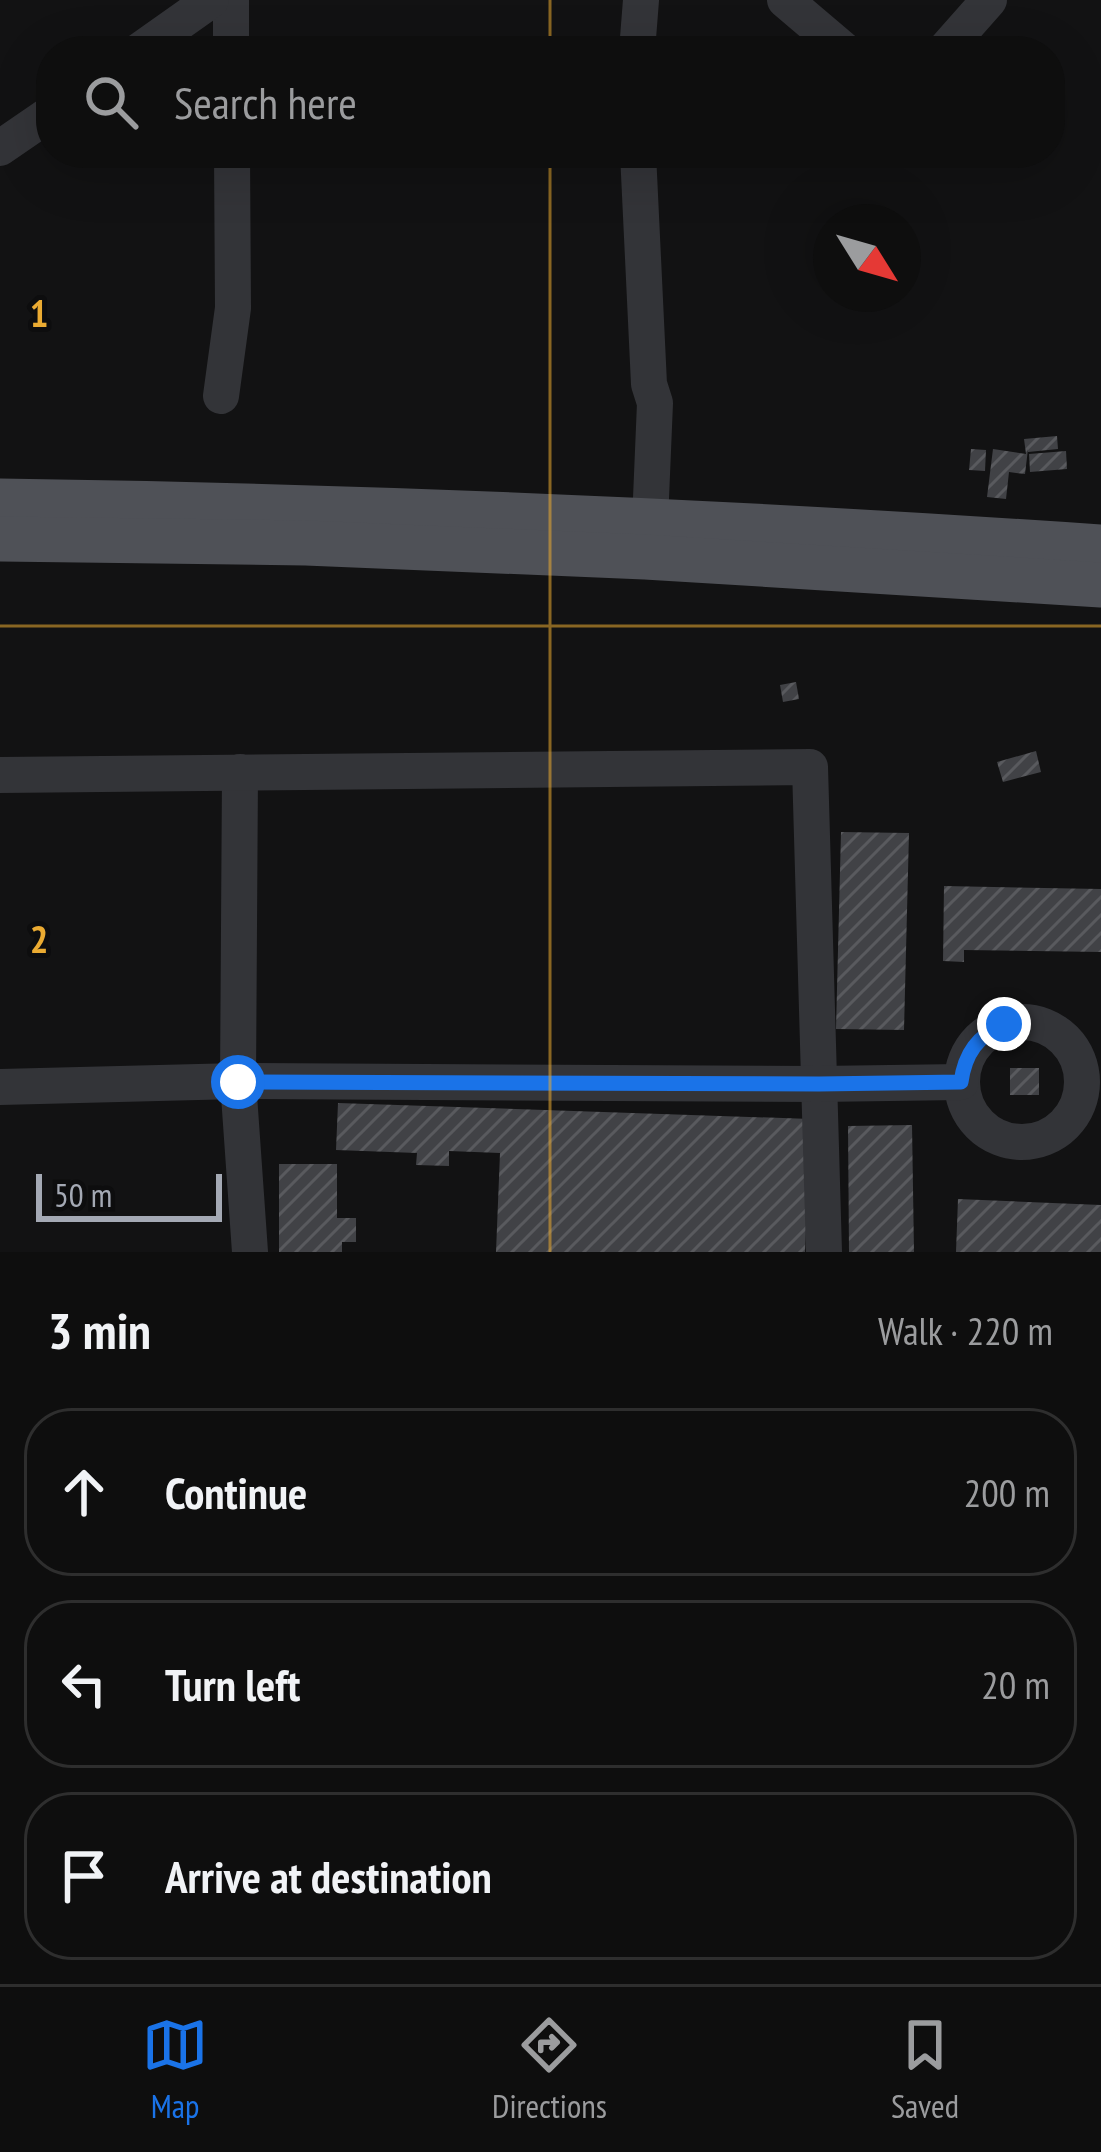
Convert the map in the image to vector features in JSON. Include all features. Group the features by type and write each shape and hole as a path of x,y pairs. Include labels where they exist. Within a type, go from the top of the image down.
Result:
{"main road":[{"path":"0,501 388,511 1101,585"},
{"path":"0,539 648,540 851,530 1101,548"}],"street":[{"path":"160,36 212,0"},
{"path":"231,0 231,36"},
{"path":"638,36 641,0"},
{"path":"785,0 827,36"},
{"path":"957,36 989,0"},
{"path":"0,148 36,123"},
{"path":"221,396 232,308 232,168"},
{"path":"639,168 649,384 655,403 648,540"},
{"path":"0,776 810,767 824,1252"},
{"path":"240,772 238,1082 250,1252"},
{"path":"0,1087 238,1082 961,1082"}],"building":[{"path":"1057,436 1058,449 1028,449 1025,474 1009,472 1006,499 987,497 993,449 1026,454 1024,439"},
{"path":"971,449 986,450 985,471 969,470"},
{"path":"1066,451 1067,469 1030,472 1029,454"},
{"path":"796,682 799,699 783,702 780,685"},
{"path":"1036,751 1041,772 1003,782 997,762"},
{"path":"841,832 909,833 904,1030 836,1029"},
{"path":"944,886 1101,889 1101,952 964,950 964,962 943,961"},
{"path":"1010,1068 1039,1068 1039,1095 1010,1095"},
{"path":"338,1103 811,1119 805,1252 496,1252 500,1153 449,1151 449,1166 416,1165 417,1153 336,1150"},
{"path":"912,1125 914,1252 849,1252 848,1126"},
{"path":"279,1164 337,1164 337,1218 356,1218 356,1242 342,1242 342,1252 279,1252"},
{"path":"958,1199 1101,1205 1101,1252 956,1252"}],"route":[{"path":"238,1082 961,1082 973,1046 1004,1024"}]}
